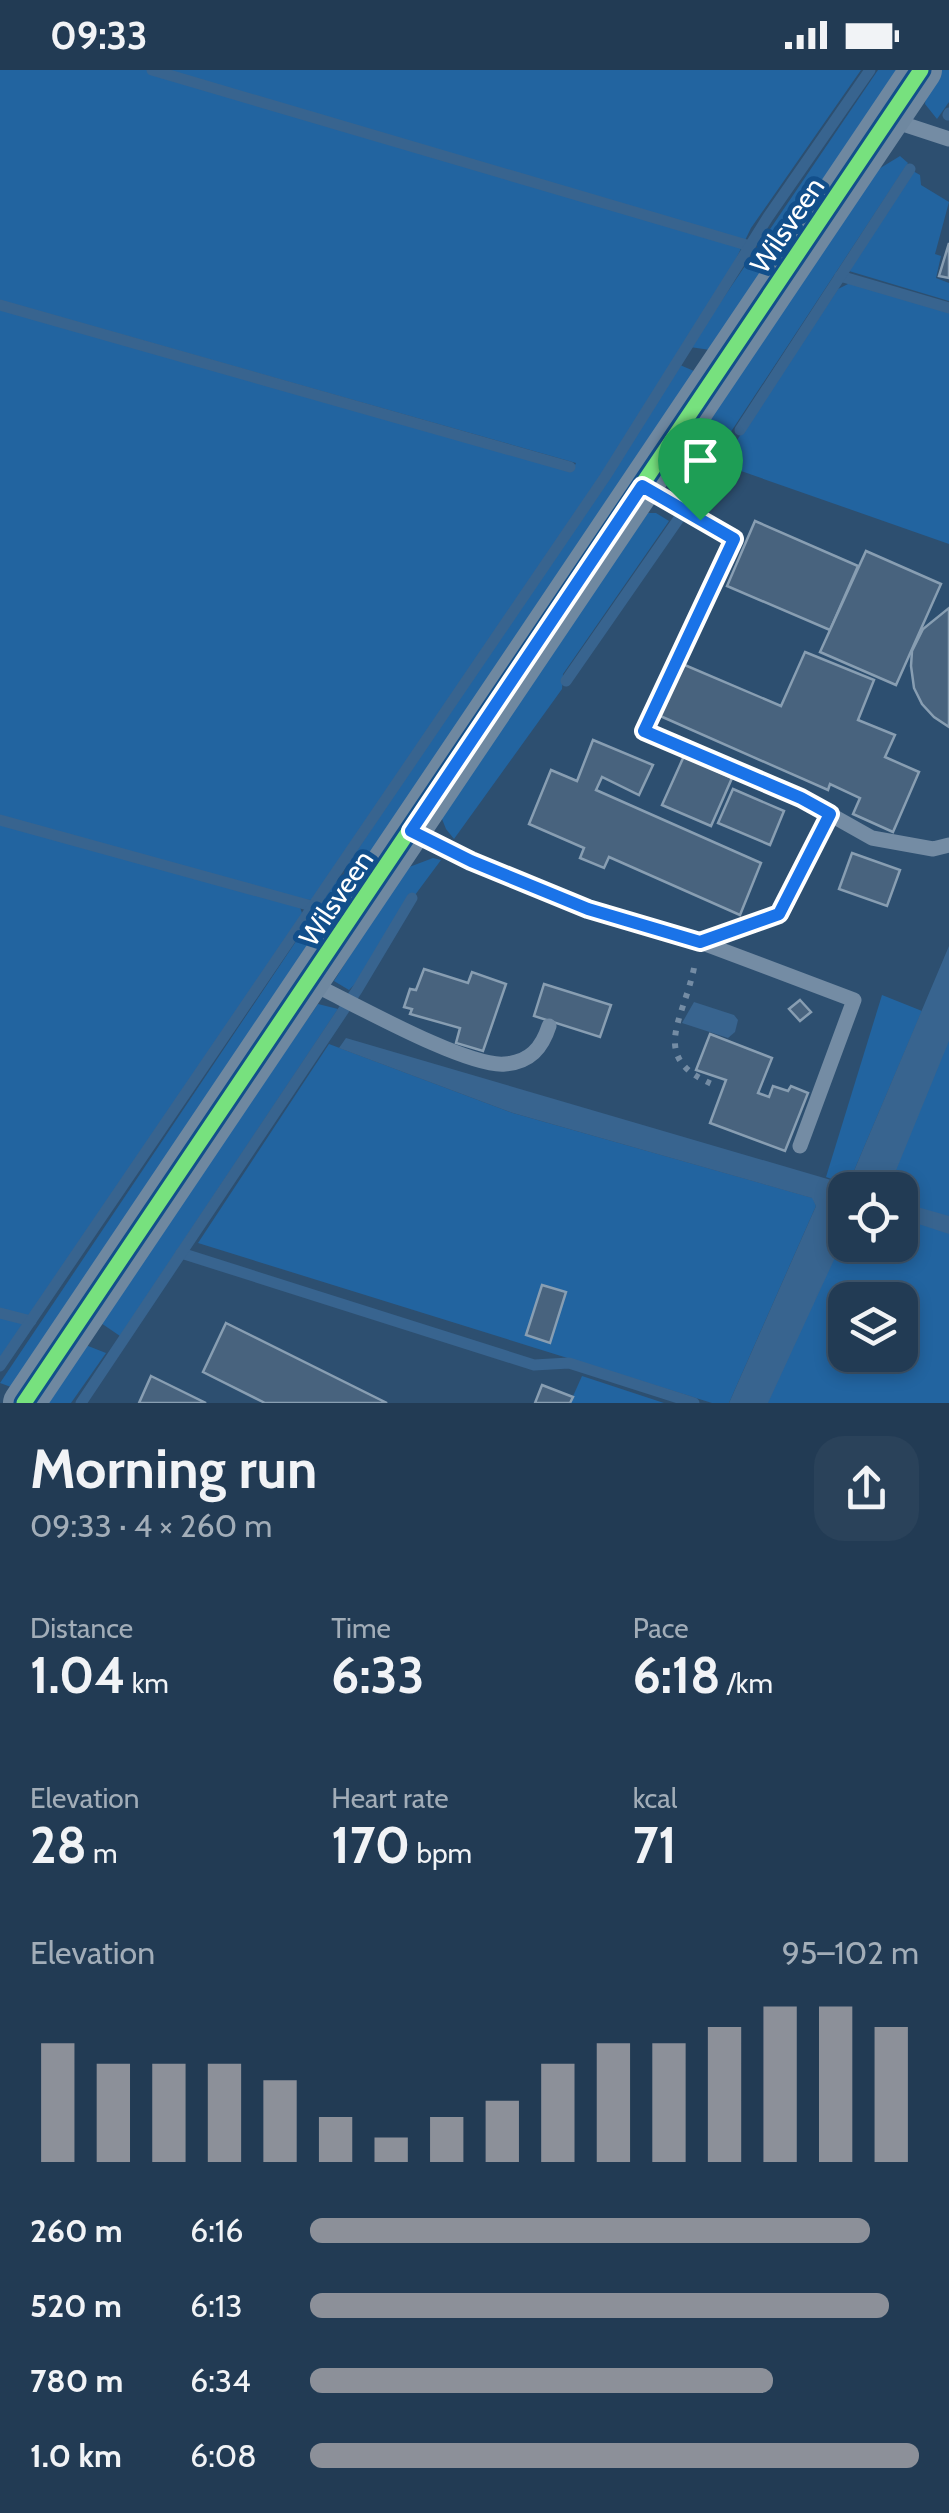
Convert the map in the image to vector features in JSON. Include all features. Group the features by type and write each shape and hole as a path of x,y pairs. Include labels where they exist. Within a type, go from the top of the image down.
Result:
{"street":[{"name":"Wilsveen","path":"24,1403 429,840 642,486 921,70"}],"lane":[{"path":"888,120 949,139"},
{"path":"642,486 734,539 644,731 801,798 872,838 933,848 949,846"},
{"path":"700,942 779,914 830,814"},
{"path":"429,840 588,909 700,942 854,1000 800,1146"},
{"path":"324,989 448,1050 492,1064 507,1064 535,1053 550,1026"}],"path":[{"path":"700,942 673,1050 686,1070 717,1086"}],"shaded area":[{"path":"0,70 861,70 751,228 733,265 599,478 322,892 311,900 297,899 302,913 298,925 0,1362 0,309 572,471 576,463 0,300"},
{"path":"878,70 904,70 717,351 690,347"},
{"path":"940,70 949,70 949,102 937,119 925,104 927,89"},
{"path":"900,156 908,163 688,497 670,480 869,175"},
{"path":"913,171 920,175 921,185 949,202 935,254 941,256 936,278 949,283 949,301 849,271"},
{"path":"850,283 949,313 949,544 721,464 838,289"},
{"path":"680,365 701,374 368,869 346,867"},
{"path":"648,513 669,521 563,674 562,689 454,839 440,814"},
{"path":"433,858 441,860 415,895 409,894 357,982 349,990 334,981 404,869"},
{"path":"337,880 349,897 11,1387 0,1383"},
{"path":"949,946 949,1041 895,1172 853,1172"},
{"path":"882,995 922,1011 854,1172 828,1172 826,1177"},
{"path":"694,1002 734,1015 738,1020 735,1032 728,1038 682,1023"},
{"path":"318,1004 338,1009 120,1336 98,1321"},
{"path":"949,1016 949,1403 761,1403 828,1246 828,1262 918,1262 918,1172 883,1172"},
{"path":"346,1038 828,1179 828,1262 833,1262 768,1403 729,1403 816,1206 812,1198 513,1113 339,1048"},
{"path":"329,1044 513,1113 813,1198 816,1206 729,1403 712,1403 198,1243"},
{"path":"918,1207 949,1216 949,1234 918,1224"},
{"path":"83,1344 106,1353 71,1403 43,1403"},
{"path":"582,1376 664,1403 570,1403"}],"building":[{"path":"949,243 949,278 939,276"},
{"path":"755,521 858,566 830,630 727,586"},
{"path":"866,551 941,584 896,685 820,652"},
{"path":"949,608 949,727 922,704 914,688 911,666 912,651 923,629"},
{"path":"805,652 874,680 858,720 895,735 885,757 919,772 893,832 853,814 860,798 830,784 828,790 658,715 680,663 781,706"},
{"path":"593,740 653,765 639,795 602,777 596,790 761,863 740,915 609,857 604,868 580,858 584,848 529,824 551,770 577,781"},
{"path":"684,756 732,778 711,826 662,805"},
{"path":"733,789 784,811 770,845 718,823"},
{"path":"852,853 900,870 887,906 839,889"},
{"path":"424,969 468,983 472,972 506,984 483,1051 456,1043 460,1028 410,1014 412,1009 404,1007 410,989 416,990"},
{"path":"544,984 611,1005 600,1037 534,1016"},
{"path":"800,1000 811,1012 800,1021 789,1009"},
{"path":"710,1034 772,1058 758,1093 769,1097 773,1086 788,1091 791,1086 808,1093 785,1151 710,1123 726,1080 696,1070"},
{"path":"542,1285 566,1292 550,1343 526,1335"},
{"path":"226,1323 387,1403 265,1403 203,1372"},
{"path":"151,1376 206,1403 139,1403"},
{"path":"542,1385 573,1397 570,1403 535,1403"}],"waterway":[{"path":"152,70 750,246"},
{"path":"0,1366 605,477 768,217 870,70"},
{"path":"740,430 910,169"},
{"path":"840,276 949,308"},
{"path":"0,305 570,467"},
{"path":"566,681 723,455"},
{"path":"0,820 315,907"},
{"path":"81,1403 357,990 412,898"},
{"path":"181,1253 534,1365 569,1363 694,1403"},
{"path":"0,1313 31,1321"}],"cycle path":[{"path":"24,1403 921,70"}],"route":[{"path":"642,486 700,520 734,539 644,731 830,814 779,914 700,942 588,909 471,861 411,831 642,486"}]}
